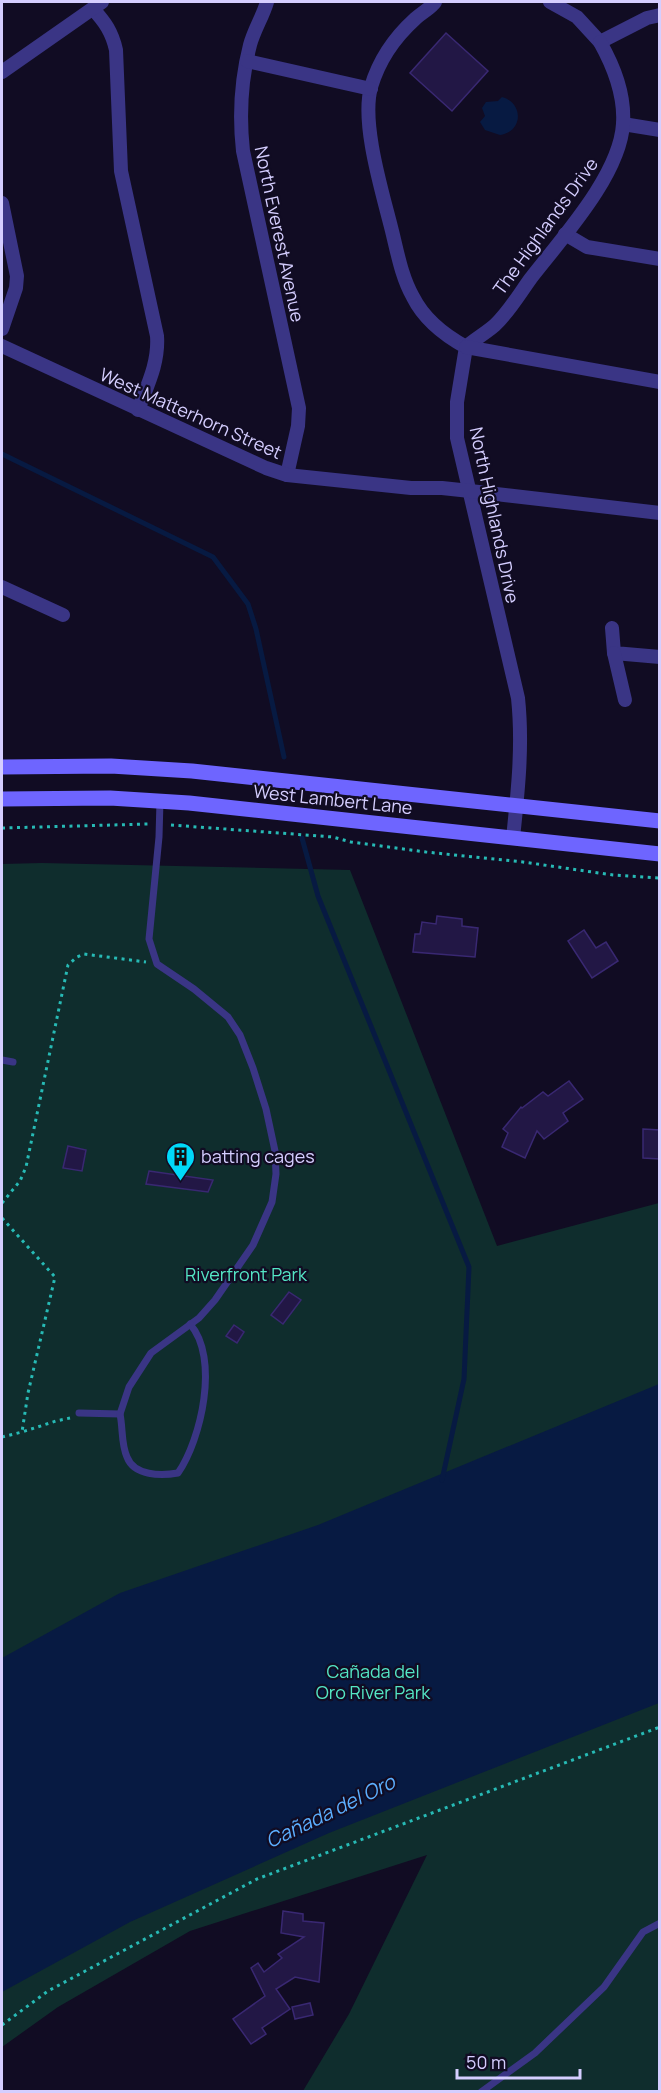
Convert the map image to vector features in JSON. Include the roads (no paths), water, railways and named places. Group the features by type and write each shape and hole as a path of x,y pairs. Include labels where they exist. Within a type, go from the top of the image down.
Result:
{"main road":[{"name":"West Lambert Lane","path":"2,767 92,766 171,770 660,821"},
{"name":"West Lambert Lane","path":"2,799 72,798 160,801 660,854"}],"street":[{"name":"North Everest Avenue","path":"267,2 258,21 247,61 240,107 240,125 243,151 299,408 298,426 287,475"},
{"path":"437,2 418,16 382,57 370,89 369,105 371,136 379,177 407,285 422,312 447,337 466,346 660,382"},
{"name":"The Highlands Drive","path":"466,346 496,324 565,234 600,186 620,145 624,124 623,101 618,80 600,42 577,17 550,2"},
{"path":"2,72 97,5 113,35 116,50 121,171 157,336 158,350 156,362 138,411"},
{"path":"600,42 647,18 660,15"},
{"path":"247,61 370,89"},
{"path":"624,124 660,130"},
{"path":"2,203 17,276 16,288 2,329"},
{"path":"565,234 587,247 660,259"},
{"name":"West Matterhorn Street","path":"2,346 138,411 266,468 287,475 411,489 442,488 660,513"},
{"name":"North Highlands Drive","path":"466,346 457,402 457,438 518,698 521,728 513,838"},
{"path":"2,587 63,615"},
{"path":"612,628 625,700"},
{"path":"615,653 660,657"}],"lane":[{"path":"160,801 159,837 149,939 157,964 194,989 228,1017 240,1035 266,1109 276,1174 272,1202 253,1245 215,1300 190,1324 151,1353 129,1387 120,1414 127,1459 135,1468 145,1472 163,1475 178,1473 187,1460 195,1437 204,1391 205,1364 194,1329 190,1324"},
{"path":"2,1060 13,1062"},
{"path":"80,1413 120,1414"},
{"path":"481,2091 536,2053 604,1987 643,1932 660,1923"}],"water":[{"path":"502,97 514,105 518,117 513,129 500,135 485,130 480,122 485,116 482,108 486,102 498,101"},
{"name":"Cañada del Oro River Park","path":"659,1384 659,1703 329,1833 130,1922 2,1992 2,1658 120,1593 318,1525"}],"waterway":[{"path":"2,454 213,557 248,604 256,629 284,757"},
{"path":"302,838 318,896 469,1267 464,1379 442,1480"}],"place":[{"name":"batting cages","path":"180,1182"}],"park label":[{"name":"Riverfront Park","path":"246,1274"}],"water label":[{"name":"Cañada del Oro","path":"330,1811"}]}
